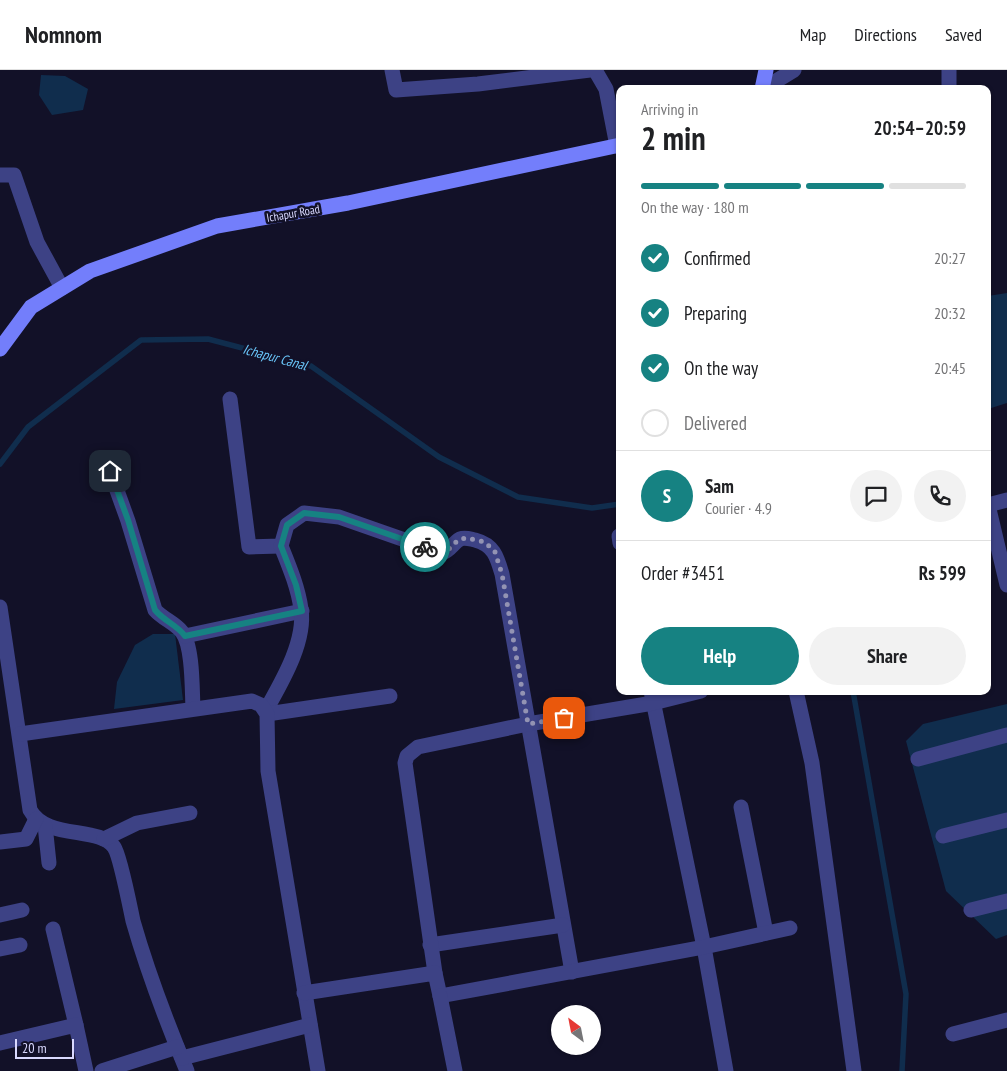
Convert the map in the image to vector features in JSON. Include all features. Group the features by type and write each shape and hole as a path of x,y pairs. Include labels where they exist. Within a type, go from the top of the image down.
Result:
{"street":[{"path":"392,70 396,90 478,84 590,70"},
{"path":"595,70 606,88 616,136"},
{"path":"763,85 766,70"},
{"path":"769,85 794,70"},
{"path":"949,70 949,85"},
{"name":"Ichapur Road","path":"0,349 31,308 90,271 216,226 348,203 616,146"},
{"path":"0,175 14,175 37,242 62,288"},
{"path":"230,399 249,547 281,546"},
{"path":"110,471 128,520 155,610 163,619 180,630 187,641 194,708"},
{"path":"991,504 1007,500"},
{"path":"318,1071 268,771 266,712 287,672 300,632 302,611 296,585 281,546 287,525 304,513 339,517 442,553 446,552 458,540 466,538 485,542 491,546 502,574 572,972"},
{"path":"991,518 1007,585"},
{"path":"0,607 30,807 41,822 48,863"},
{"path":"185,636 302,611"},
{"path":"455,1071 430,945 405,763 407,756 418,747 668,695"},
{"path":"797,695 812,763 854,1071"},
{"path":"266,712 390,696"},
{"path":"652,697 704,947 726,1071"},
{"path":"20,734 252,701 258,703 266,712"},
{"path":"918,759 1007,735"},
{"path":"741,807 766,933"},
{"path":"104,839 137,823 190,813"},
{"path":"943,836 1007,820"},
{"path":"41,822 104,839 115,848 134,923 182,1059"},
{"path":"0,842 26,839 41,822"},
{"path":"971,910 1007,901"},
{"path":"0,915 22,910"},
{"path":"430,945 563,925"},
{"path":"440,996 704,947 790,928"},
{"path":"53,929 86,1071"},
{"path":"0,949 20,945"},
{"path":"304,993 435,973"},
{"path":"953,1034 1007,1020"},
{"path":"0,1043 76,1025"},
{"path":"102,1071 182,1059 310,1026"}],"water":[{"path":"41,75 65,76 88,89 83,110 52,115 39,95"},
{"path":"1007,293 1007,403 991,408 991,296"},
{"path":"153,634 175,634 183,700 114,709 117,682 135,645"},
{"path":"1007,704 1007,935 996,939 946,891 906,741 923,724"}],"waterway":[{"name":"Ichapur Canal","path":"0,464 28,427 141,340 208,339 311,366 439,457 518,497 592,508 616,505"},
{"path":"854,695 906,994 902,1071"}],"way so far":[{"path":"425,547 442,553 446,552 458,540 466,538 485,542 491,546 495,552 502,574 528,724 564,718"}],"route":[{"path":"110,471 128,520 155,610 163,619 180,630 185,636 302,611 296,585 281,546 287,525 304,513 339,517 425,547"}]}
